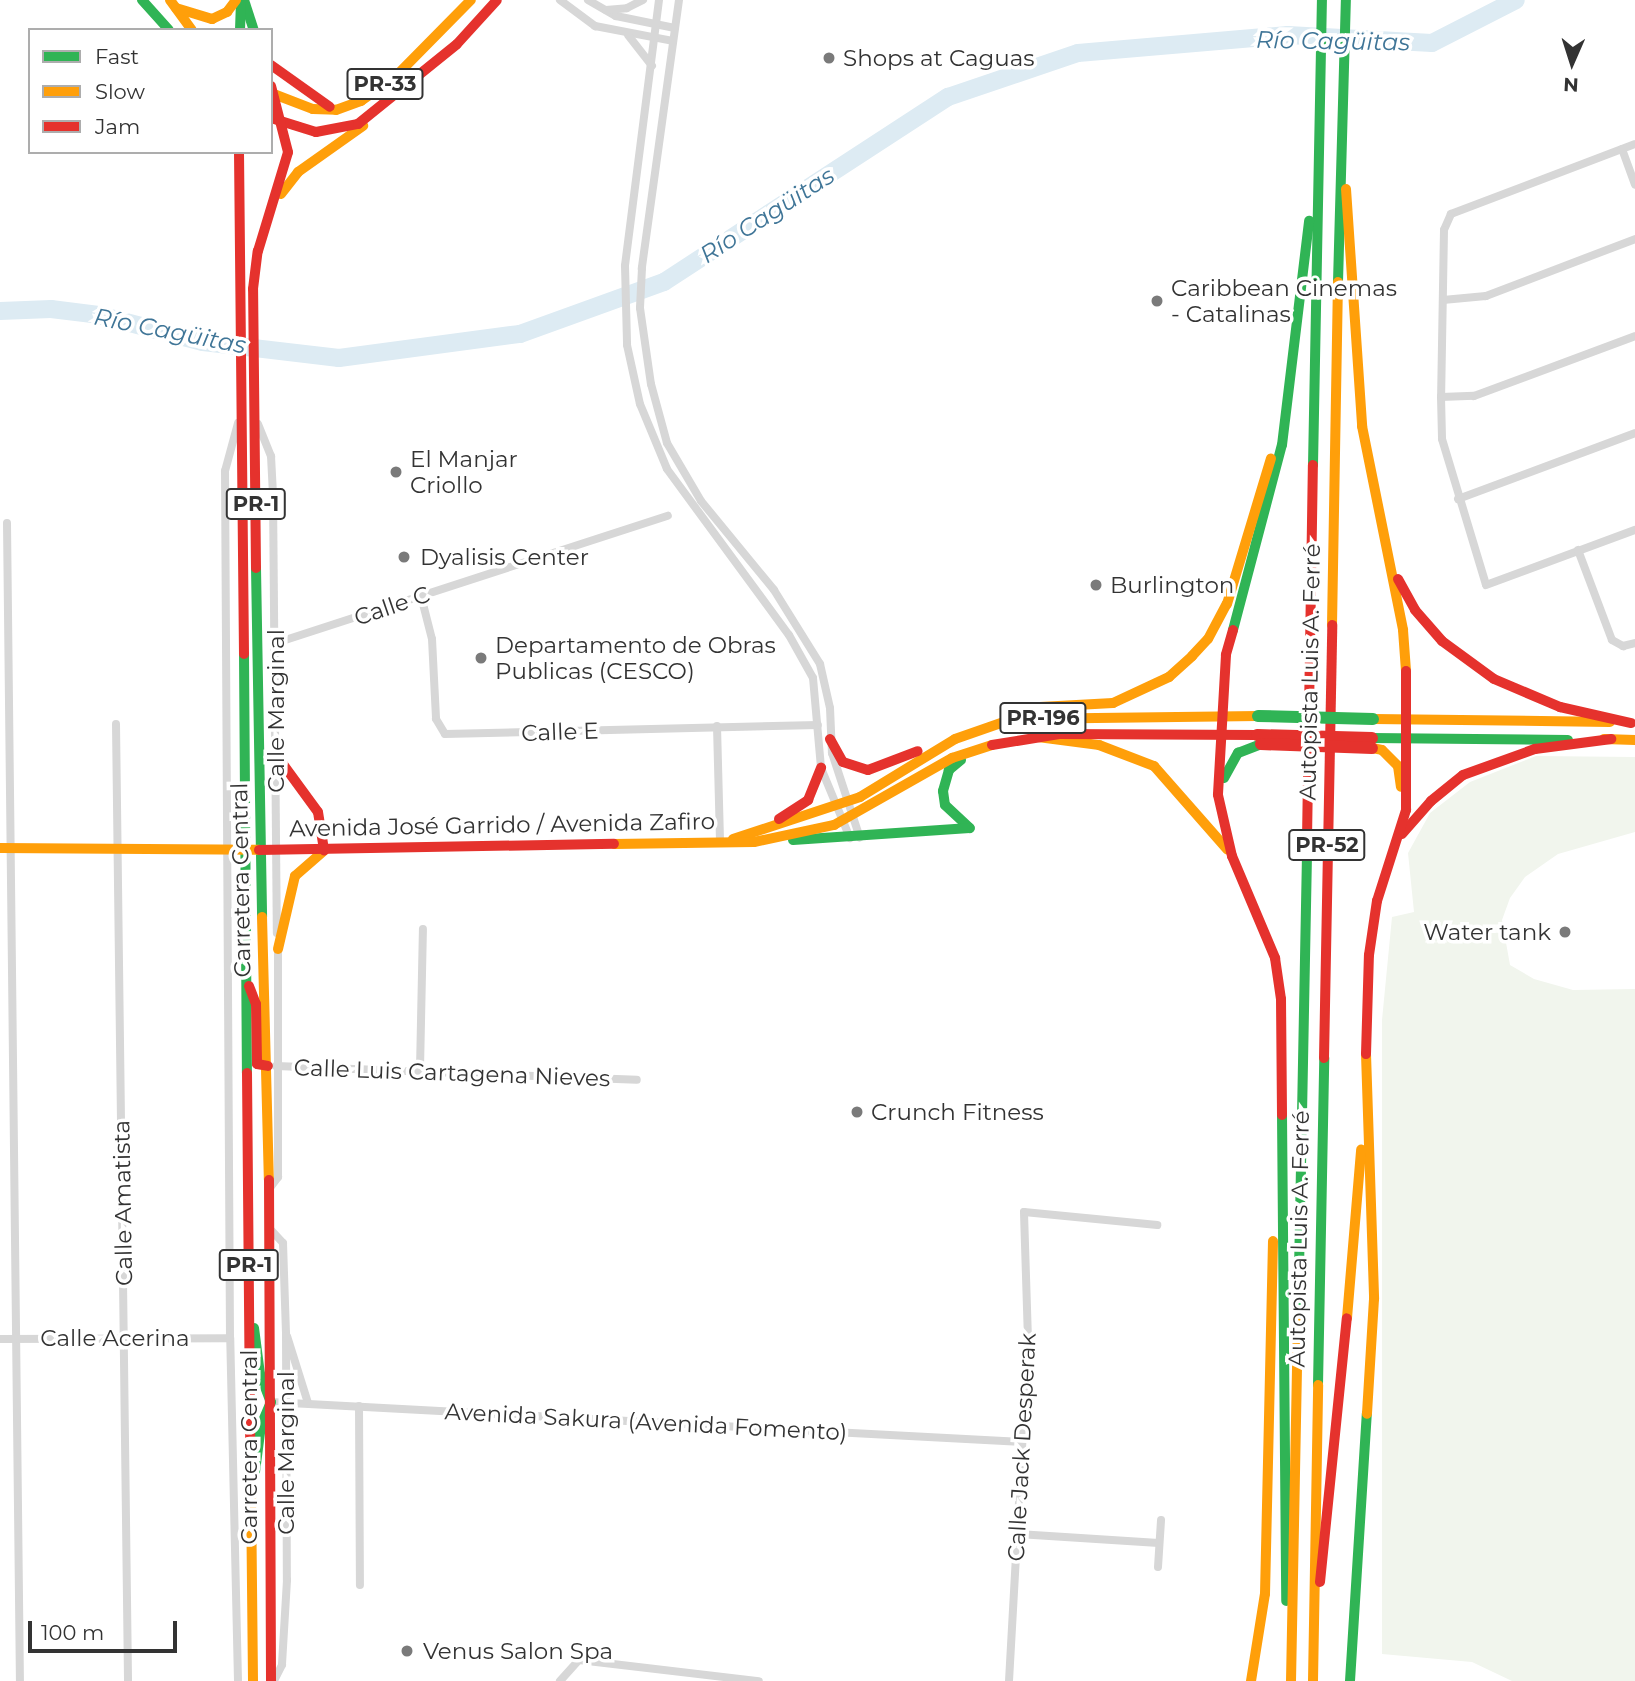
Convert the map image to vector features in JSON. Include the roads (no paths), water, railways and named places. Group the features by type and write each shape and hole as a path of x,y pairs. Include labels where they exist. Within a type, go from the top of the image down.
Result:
{"main road":[{"path":"142,0 167,28"},
{"path":"173,4 212,19 227,12 241,0"},
{"path":"240,28 241,0"},
{"path":"241,0 253,28"},
{"name":"PR-33","path":"273,92 298,106 336,110 361,101 395,77 471,0"},
{"name":"Autopista Luis A. Ferré","path":"1292,1681 1322,0"},
{"name":"Autopista Luis A. Ferré","path":"1313,1681 1341,92 1346,0"},
{"name":"PR-33","path":"277,121 329,131 351,127 374,114 457,44 500,1"},
{"path":"173,4 191,28"},
{"path":"273,67 297,88 336,110"},
{"name":"Carretera Central","path":"246,289 288,152 277,121 273,97"},
{"path":"267,219 298,172 374,114"},
{"path":"1315,1599 1327,1551 1365,1114 1371,929 1398,837 1409,785 1409,718 1403,630 1362,426 1352,227 1340,149"},
{"name":"Carretera Central","path":"239,154 248,388 241,414 242,705 253,1681"},
{"path":"1292,1637 1283,1584 1281,999 1275,958 1232,856 1219,811 1219,788 1226,655 1277,474 1317,170"},
{"name":"Carretera Central","path":"248,388 254,402 257,510 259,850 274,1066 269,1189 272,1681"},
{"path":"1012,719 1040,707 1091,706 1130,697 1169,677 1208,639 1227,604 1284,413"},
{"path":"257,510 273,494"},
{"path":"1392,566 1415,610 1464,660 1532,697 1633,723"},
{"name":"Avenida José Garrido / Avenida Zafiro","path":"763,835 843,804 955,739 1012,719 1258,716 1633,723"},
{"name":"Avenida José Garrido / Avenida Zafiro","path":"276,851 724,841 848,819 953,758 1038,737 1222,735 1259,740 1372,743"},
{"path":"1038,737 1099,745 1154,766 1232,856"},
{"path":"830,739 843,762 868,770 955,739"},
{"path":"1219,788 1238,753 1259,740"},
{"path":"1372,743 1409,740 1635,740"},
{"path":"1398,837 1438,794 1472,771 1535,749 1611,740"},
{"path":"1372,743 1398,766 1398,837"},
{"path":"763,835 855,838 970,828 945,805 943,791 949,770 970,753"},
{"path":"277,756 318,812 324,851 295,876 278,949"},
{"path":"763,835 808,800 821,768"},
{"name":"Avenida José Garrido / Avenida Zafiro","path":"5,848 259,850"},
{"name":"PR-196","path":"259,850 276,851"},
{"path":"246,978 256,1003 257,1064 274,1066"},
{"path":"1251,1681 1265,1594 1280,1114"},
{"path":"1350,1681 1374,1299 1365,1114"},
{"path":"250,1311 260,1346 260,1374 271,1402 261,1425 260,1457 251,1482"}],"street":[{"path":"560,0 594,26 628,35 673,41"},
{"path":"589,0 602,10 656,26 675,28"},
{"path":"602,10 627,8 643,0"},
{"path":"659,0 653,67 628,239 627,345 640,404 667,469 800,653 813,678 821,768 843,804"},
{"path":"679,0 645,234 643,338 667,443 701,501 806,636 827,690 830,739 843,804 855,838"},
{"path":"628,35 653,67"},
{"path":"1635,144 1451,214 1444,230 1441,397 1442,439 1486,585 1635,530"},
{"path":"1622,149 1635,185"},
{"path":"1443,300 1486,296 1635,239"},
{"path":"1441,397 1475,396 1635,336"},
{"name":"Calle Marginal","path":"254,402 259,430 271,456 273,494 278,949 274,1066"},
{"path":"238,1681 230,1338 225,471 241,414"},
{"path":"1458,499 1635,433"},
{"name":"Calle C","path":"276,643 668,516"},
{"path":"7,523 4,568 5,848 16,1339 20,1681"},
{"path":"1578,550 1612,640 1623,646 1635,643"},
{"name":"Calle E","path":"421,596 432,639 436,719 445,734 818,725"},
{"path":"226,705 242,705"},
{"name":"Calle Amatista","path":"116,724 128,1681"},
{"path":"716,726 724,841"},
{"path":"420,1069 423,929"},
{"name":"Calle Luis Cartagena Nieves","path":"274,1066 420,1069 637,1080"},
{"name":"Calle Jack Desperak","path":"1009,1681 1028,1340 1024,1212 1157,1225"},
{"name":"Calle Marginal","path":"270,1229 283,1243 286,1333 287,1580 282,1665 272,1681"},
{"path":"286,1333 308,1403"},
{"name":"Calle Acerina","path":"0,1339 230,1338"},
{"name":"Avenida Sakura (Avenida Fomento)","path":"271,1402 1022,1442"},
{"path":"359,1406 360,1585"},
{"path":"1158,1567 1161,1520"},
{"path":"1018,1534 1159,1543"},
{"path":"560,1681 579,1660 759,1681"}],"waterway":[{"name":"Río Cagüitas","path":"0,311 51,309 99,315 203,342 339,358 520,334 664,282 948,97 1078,53 1288,35 1432,43 1516,0"}],"place":[{"name":"Shops at Caguas","path":"829,58"},
{"name":"Caribbean Cinemas - Catalinas","path":"1157,301"},
{"name":"El Manjar Criollo","path":"396,472"},
{"name":"Dyalisis Center","path":"404,557"},
{"name":"Burlington","path":"1096,585"},
{"name":"Departamento de Obras Publicas (CESCO)","path":"481,658"},
{"name":"Water tank","path":"1565,932"},
{"name":"Crunch Fitness","path":"857,1112"},
{"name":"Venus Salon Spa","path":"407,1651"}]}
